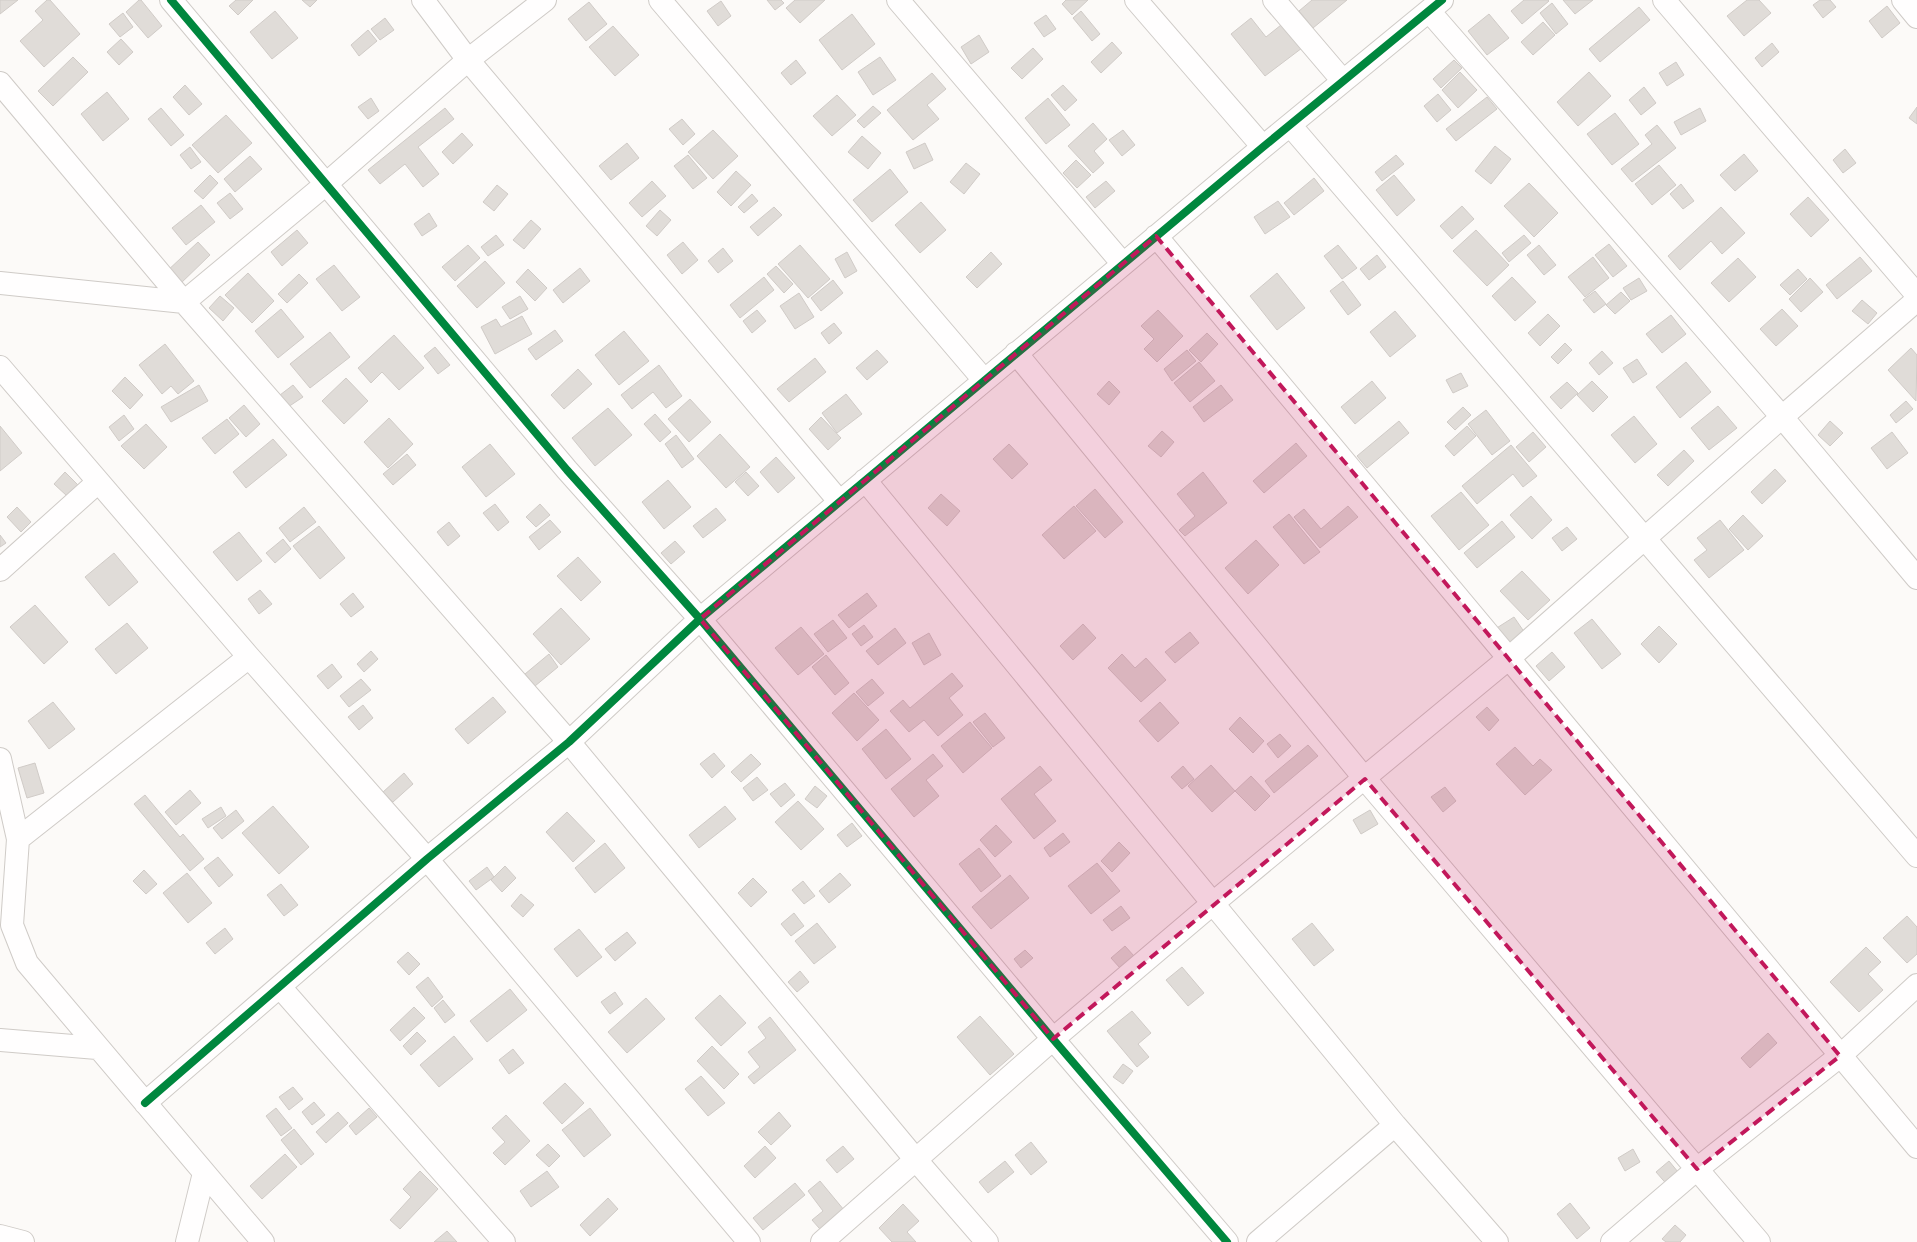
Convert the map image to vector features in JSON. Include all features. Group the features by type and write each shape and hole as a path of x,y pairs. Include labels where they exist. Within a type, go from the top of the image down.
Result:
{"street":[{"path":"171,0 567,470 700,619 1053,1039 1227,1242"},
{"path":"0,283 184,302 326,184 468,60 545,0"},
{"path":"660,0 984,380"},
{"path":"898,0 1123,264"},
{"path":"1136,0 1263,147"},
{"path":"1274,0 1343,81"},
{"path":"1664,0 1917,295"},
{"path":"1903,0 1917,17"},
{"path":"425,1 468,60 839,501"},
{"path":"145,1103 427,859 569,742 700,619 1156,236 1436,6 1917,578"},
{"path":"0,82 184,302 569,742 916,1160 987,1242"},
{"path":"1290,125 1917,856"},
{"path":"1156,236 1917,1147"},
{"path":"822,1242 1053,1039 1212,904 1508,659 1917,300"},
{"path":"1016,353 1365,779 1759,1242"},
{"path":"0,367 249,657 427,859 749,1242"},
{"path":"864,480 1395,1125 1497,1242"},
{"path":"0,570 98,482"},
{"path":"18,839 249,657"},
{"path":"0,759 18,839 12,925 26,963 263,1242"},
{"path":"1612,1242 1697,1169 1840,1056 1917,985"},
{"path":"280,987 504,1242"},
{"path":"0,1040 97,1048"},
{"path":"1258,1242 1395,1125"},
{"path":"187,1242 204,1173"},
{"path":"0,1236 23,1242"}],"highlighted area":[{"path":"1156,236 1840,1056 1697,1169 1365,779 1053,1039 700,619"}],"building":[{"path":"0,0 18,0 0,14"},
{"path":"47,0 50,0 80,34 44,67 20,41 43,20 35,11"},
{"path":"139,0 162,26 148,38 126,12"},
{"path":"236,0 253,0 238,15 229,6"},
{"path":"302,0 317,0 310,7"},
{"path":"767,0 781,0 784,3 775,10"},
{"path":"795,0 825,0 800,23 786,8"},
{"path":"1066,0 1088,0 1072,15 1062,4"},
{"path":"1312,0 1347,0 1313,28 1299,11"},
{"path":"1524,0 1549,1 1522,24 1511,11"},
{"path":"1563,0 1593,0 1575,14"},
{"path":"1747,0 1759,0 1771,13 1744,36 1727,16"},
{"path":"1820,0 1830,0 1836,7 1823,18 1813,5"},
{"path":"721,1 731,16 718,26 707,11"},
{"path":"589,2 607,24 586,41 568,19"},
{"path":"1552,3 1568,24 1556,34 1540,13"},
{"path":"1887,6 1900,23 1882,38 1869,21"},
{"path":"1639,7 1650,20 1600,62 1589,49"},
{"path":"275,11 298,38 272,59 250,32"},
{"path":"1081,11 1100,34 1092,41 1073,18"},
{"path":"123,13 133,27 120,37 109,24"},
{"path":"852,14 875,44 842,70 819,40"},
{"path":"1489,14 1509,38 1487,55 1468,31"},
{"path":"1046,15 1056,29 1044,37 1034,23"},
{"path":"385,18 394,30 380,40 371,29"},
{"path":"1251,18 1266,37 1286,21 1306,45 1265,76 1231,34"},
{"path":"1543,22 1555,35 1533,55 1521,42"},
{"path":"613,26 639,55 615,76 589,47"},
{"path":"368,30 377,41 359,56 351,45"},
{"path":"979,35 989,52 971,64 961,47"},
{"path":"121,39 133,52 119,65 107,52"},
{"path":"1112,42 1122,53 1101,73 1091,62"},
{"path":"1772,43 1779,52 1762,67 1755,58"},
{"path":"1033,48 1043,59 1022,79 1011,68"},
{"path":"73,57 88,72 53,106 38,91"},
{"path":"880,57 896,80 873,95 858,72"},
{"path":"796,60 806,73 791,85 781,73"},
{"path":"1454,60 1462,68 1441,88 1433,79"},
{"path":"1676,62 1684,75 1667,86 1659,73"},
{"path":"1460,72 1477,90 1458,108 1442,90"},
{"path":"1589,72 1611,96 1578,126 1557,102"},
{"path":"932,73 946,89 927,105 939,119 913,140 887,110"},
{"path":"185,85 202,104 189,115 173,97"},
{"path":"1063,85 1077,100 1065,111 1051,95"},
{"path":"1644,87 1656,103 1641,115 1629,100"},
{"path":"107,92 129,119 103,141 81,114"},
{"path":"1438,94 1451,110 1437,122 1424,106"},
{"path":"837,95 856,115 832,136 813,116"},
{"path":"1487,97 1497,109 1456,141 1446,129"},
{"path":"371,98 379,111 368,119 358,107"},
{"path":"1048,98 1070,125 1046,144 1025,118"},
{"path":"873,106 881,113 864,128 857,121"},
{"path":"1917,107 1917,124 1909,118"},
{"path":"161,108 184,135 171,146 148,119"},
{"path":"445,108 454,119 418,147 439,174 423,187 405,164 380,184 368,170"},
{"path":"1700,108 1706,121 1681,135 1674,122"},
{"path":"1615,113 1639,144 1612,165 1587,134"},
{"path":"226,115 252,143 218,173 192,145"},
{"path":"682,119 695,134 683,145 669,129"},
{"path":"1093,123 1107,139 1094,151 1104,163 1093,173 1068,146"},
{"path":"1657,125 1676,148 1632,182 1621,169 1652,144 1645,135"},
{"path":"713,130 738,156 713,179 688,152"},
{"path":"1123,130 1135,145 1122,156 1109,140"},
{"path":"462,133 473,145 453,164 442,152"},
{"path":"862,136 881,153 868,169 848,152"},
{"path":"627,143 639,158 611,180 599,166"},
{"path":"925,143 933,160 914,169 906,152"},
{"path":"1495,146 1511,159 1491,184 1475,171"},
{"path":"190,147 201,162 191,169 180,155"},
{"path":"1845,149 1856,163 1843,173 1833,160"},
{"path":"1744,154 1758,171 1735,191 1720,175"},
{"path":"688,155 707,178 693,189 674,166"},
{"path":"1396,155 1404,164 1382,181 1375,172"},
{"path":"250,156 262,169 235,192 224,179"},
{"path":"1076,160 1091,175 1077,188 1063,173"},
{"path":"966,163 980,174 964,194 950,182"},
{"path":"1659,165 1676,185 1652,205 1635,184"},
{"path":"890,169 908,192 872,222 853,200"},
{"path":"736,171 751,185 731,206 717,192"},
{"path":"210,175 218,183 203,199 194,191"},
{"path":"1394,175 1415,200 1397,216 1376,190"},
{"path":"1314,178 1324,191 1294,215 1284,203"},
{"path":"652,181 666,196 642,217 629,203"},
{"path":"1106,181 1115,191 1095,208 1086,197"},
{"path":"1529,183 1558,213 1534,237 1504,206"},
{"path":"1681,184 1694,201 1683,209 1670,194"},
{"path":"497,185 508,194 494,211 483,202"},
{"path":"230,193 243,209 230,219 217,203"},
{"path":"752,194 758,201 744,213 738,207"},
{"path":"1808,197 1829,220 1811,237 1790,214"},
{"path":"1278,201 1290,217 1265,234 1254,217"},
{"path":"921,202 946,230 920,253 895,225"},
{"path":"201,205 215,222 186,245 172,228"},
{"path":"1462,206 1474,219 1452,239 1440,226"},
{"path":"774,207 782,215 758,236 750,227"},
{"path":"1721,207 1745,233 1722,254 1711,241 1680,270 1668,256"},
{"path":"660,210 671,220 657,236 646,226"},
{"path":"429,213 437,226 422,236 414,224"},
{"path":"531,220 541,229 524,249 513,240"},
{"path":"297,230 308,243 282,266 271,252"},
{"path":"1476,230 1509,265 1487,286 1453,251"},
{"path":"496,235 504,245 488,256 481,247"},
{"path":"1524,235 1531,243 1509,262 1502,253"},
{"path":"198,242 210,255 178,286 165,273"},
{"path":"683,242 698,260 682,274 667,255"},
{"path":"1609,244 1627,266 1613,277 1595,255"},
{"path":"468,245 480,258 455,281 442,267"},
{"path":"800,245 830,279 808,298 778,264"},
{"path":"1338,245 1357,268 1342,279 1324,256"},
{"path":"1539,245 1556,265 1544,275 1527,255"},
{"path":"723,248 733,261 718,273 708,261"},
{"path":"847,252 857,271 845,278 835,259"},
{"path":"991,252 1002,264 977,288 966,277"},
{"path":"1377,255 1386,267 1369,280 1360,269"},
{"path":"1593,257 1609,278 1585,297 1568,277"},
{"path":"1860,257 1872,271 1837,299 1826,285"},
{"path":"1738,258 1756,277 1729,302 1711,283"},
{"path":"485,261 505,283 477,308 457,286"},
{"path":"334,265 360,297 342,311 316,279"},
{"path":"776,266 793,284 784,293 767,274"},
{"path":"580,268 590,281 563,303 553,290"},
{"path":"528,269 547,288 535,301 516,282"},
{"path":"1798,269 1807,279 1790,295 1780,285"},
{"path":"248,273 274,301 252,323 225,295"},
{"path":"1277,273 1305,308 1277,330 1250,296"},
{"path":"299,274 308,283 287,303 278,294"},
{"path":"764,277 774,290 740,318 730,305"},
{"path":"1512,277 1536,302 1515,321 1492,296"},
{"path":"1639,278 1647,291 1631,300 1623,288"},
{"path":"1810,278 1823,292 1801,312 1789,299"},
{"path":"833,280 843,293 821,311 811,298"},
{"path":"1343,281 1361,305 1348,315 1330,291"},
{"path":"1595,291 1606,304 1594,313 1583,300"},
{"path":"1621,292 1630,301 1615,314 1606,305"},
{"path":"799,293 814,317 795,329 780,306"},
{"path":"220,296 234,308 223,321 209,308"},
{"path":"520,296 528,309 510,319 502,307"},
{"path":"1862,300 1877,313 1868,324 1852,311"},
{"path":"281,309 304,337 278,358 255,331"},
{"path":"1782,309 1798,326 1776,346 1760,329"},
{"path":"757,310 766,321 752,333 743,321"},
{"path":"1158,310 1183,336 1157,362 1144,349 1154,339 1141,326"},
{"path":"1395,311 1416,336 1390,357 1370,332"},
{"path":"1548,314 1560,326 1540,346 1528,333"},
{"path":"1671,315 1686,334 1662,353 1646,334"},
{"path":"522,316 532,334 495,354 481,327 496,319 501,327"},
{"path":"834,323 842,333 829,344 821,333"},
{"path":"555,330 563,341 536,360 528,349"},
{"path":"624,331 649,361 619,385 595,355"},
{"path":"330,332 350,357 310,388 290,364"},
{"path":"1207,333 1218,344 1201,362 1189,350"},
{"path":"394,335 424,368 399,390 382,372 371,383 358,368"},
{"path":"1565,343 1572,350 1558,364 1551,357"},
{"path":"165,344 194,381 178,394 171,386 162,394 139,365"},
{"path":"435,347 450,365 438,374 424,356"},
{"path":"1911,348 1917,355 1916,401 1888,370"},
{"path":"877,350 888,362 867,380 856,368"},
{"path":"1187,350 1196,361 1172,381 1164,369"},
{"path":"1602,351 1613,363 1599,375 1589,363"},
{"path":"815,358 826,372 789,402 777,389"},
{"path":"1637,359 1647,374 1633,383 1623,368"},
{"path":"1199,362 1215,381 1190,402 1174,383"},
{"path":"1686,362 1711,392 1680,418 1656,387"},
{"path":"659,365 682,396 666,408 653,392 632,409 621,395"},
{"path":"578,369 592,384 564,409 551,395"},
{"path":"1461,373 1468,386 1453,393 1446,380"},
{"path":"125,377 143,395 130,409 112,391"},
{"path":"346,378 368,401 344,424 322,401"},
{"path":"1109,381 1120,392 1109,405 1097,394"},
{"path":"1372,381 1386,398 1355,424 1341,407"},
{"path":"1592,381 1608,397 1593,412 1577,395"},
{"path":"1567,382 1578,393 1561,409 1550,397"},
{"path":"199,385 208,401 171,422 161,407"},
{"path":"293,385 303,397 288,407 280,395"},
{"path":"1221,385 1233,400 1204,422 1193,407"},
{"path":"846,394 862,414 837,433 822,413"},
{"path":"690,399 711,422 689,442 668,419"},
{"path":"1906,401 1913,409 1896,423 1890,415"},
{"path":"244,405 260,424 246,437 229,418"},
{"path":"1718,406 1737,428 1709,450 1691,428"},
{"path":"1463,407 1471,415 1455,430 1447,422"},
{"path":"608,408 632,435 595,466 572,438"},
{"path":"1486,410 1510,441 1492,455 1468,424"},
{"path":"655,414 671,432 660,442 644,424"},
{"path":"124,415 134,429 119,441 109,427"},
{"path":"1634,416 1657,444 1635,463 1611,435"},
{"path":"821,417 841,438 828,450 809,429"},
{"path":"389,418 413,444 388,468 364,442"},
{"path":"227,419 239,434 215,454 202,438"},
{"path":"1399,421 1409,433 1367,468 1357,456"},
{"path":"1830,421 1843,433 1830,446 1818,435"},
{"path":"146,424 167,447 144,469 121,446"},
{"path":"0,426 22,453 0,471"},
{"path":"1467,426 1476,436 1454,456 1445,446"},
{"path":"1162,431 1174,442 1161,457 1148,446"},
{"path":"1533,432 1546,447 1529,462 1516,447"},
{"path":"1892,432 1908,453 1887,469 1871,448"},
{"path":"720,434 750,467 726,488 697,456"},
{"path":"676,435 694,459 682,468 665,444"},
{"path":"273,439 287,455 246,488 233,472"},
{"path":"1296,443 1307,456 1264,493 1253,481"},
{"path":"490,444 515,474 486,497 462,467"},
{"path":"1009,444 1028,464 1012,479 993,459"},
{"path":"1511,445 1537,476 1523,487 1513,474 1477,504 1462,486"},
{"path":"1684,450 1694,461 1668,486 1657,475"},
{"path":"407,454 416,465 393,485 383,474"},
{"path":"776,457 795,478 778,493 760,472"},
{"path":"1775,469 1786,481 1762,504 1751,492"},
{"path":"65,472 78,485 67,496 54,484"},
{"path":"746,472 759,486 748,496 735,482"},
{"path":"1203,472 1227,503 1185,536 1179,530 1195,516 1177,494"},
{"path":"668,480 691,507 664,529 642,502"},
{"path":"1095,489 1123,522 1105,538 1076,506"},
{"path":"1461,492 1489,525 1459,550 1431,516"},
{"path":"941,494 960,511 947,526 928,508"},
{"path":"1531,496 1552,520 1532,539 1510,515"},
{"path":"495,504 509,522 498,531 483,513"},
{"path":"540,504 550,515 536,527 526,517"},
{"path":"1074,506 1096,531 1064,559 1042,535"},
{"path":"1348,506 1358,517 1320,548 1294,517 1304,509 1321,529"},
{"path":"17,507 31,522 21,532 7,517"},
{"path":"304,507 316,522 290,542 279,528"},
{"path":"716,508 726,520 703,538 693,526"},
{"path":"1289,514 1320,552 1304,564 1273,527"},
{"path":"1743,515 1763,536 1748,550 1729,529"},
{"path":"550,520 561,532 539,550 529,537"},
{"path":"1720,520 1744,550 1709,578 1694,560 1707,550 1697,538"},
{"path":"1502,521 1515,537 1477,568 1464,553"},
{"path":"449,522 460,536 448,546 437,532"},
{"path":"319,526 345,558 320,579 293,546"},
{"path":"1567,527 1577,539 1562,551 1552,538"},
{"path":"239,532 262,561 237,581 213,552"},
{"path":"0,535 6,543 0,547"},
{"path":"283,539 291,549 275,563 266,553"},
{"path":"1256,540 1279,565 1248,594 1225,568"},
{"path":"675,541 685,552 671,564 661,553"},
{"path":"114,553 138,582 109,606 85,577"},
{"path":"578,557 601,582 581,601 557,576"},
{"path":"1522,571 1550,600 1528,620 1500,591"},
{"path":"260,590 272,604 259,614 248,599"},
{"path":"353,593 364,607 351,617 340,604"},
{"path":"867,593 877,606 849,628 838,615"},
{"path":"35,605 68,642 44,664 10,627"},
{"path":"561,608 590,639 561,665 533,634"},
{"path":"1514,617 1527,636 1505,650 1492,631"},
{"path":"1592,619 1621,654 1602,669 1574,633"},
{"path":"833,620 847,638 828,652 814,634"},
{"path":"127,623 148,648 116,674 95,649"},
{"path":"1083,624 1096,638 1073,660 1060,646"},
{"path":"864,625 873,637 861,646 852,634"},
{"path":"1659,626 1677,644 1659,663 1641,644"},
{"path":"801,627 824,654 798,675 775,648"},
{"path":"895,628 906,643 878,665 866,651"},
{"path":"1190,632 1199,643 1175,663 1165,652"},
{"path":"929,633 941,655 924,665 912,643"},
{"path":"371,651 378,659 364,672 357,664"},
{"path":"1552,652 1565,667 1549,681 1536,666"},
{"path":"549,654 558,667 535,686 525,674"},
{"path":"1122,654 1135,668 1146,658 1166,680 1141,702 1108,668"},
{"path":"826,655 849,683 835,695 812,667"},
{"path":"332,664 342,677 328,689 317,676"},
{"path":"952,673 963,686 949,698 963,715 938,736 924,720 909,732 890,711 903,700 910,708"},
{"path":"361,679 371,690 349,707 340,696"},
{"path":"872,679 884,693 868,706 856,692"},
{"path":"854,693 879,720 857,741 832,713"},
{"path":"493,697 506,712 468,744 455,729"},
{"path":"53,702 75,729 49,749 28,721"},
{"path":"1160,702 1179,723 1158,742 1139,721"},
{"path":"363,705 373,718 359,730 348,717"},
{"path":"1487,707 1499,720 1489,731 1476,717"},
{"path":"985,713 1005,738 993,747 973,722"},
{"path":"1240,717 1264,741 1253,753 1229,729"},
{"path":"970,722 992,748 963,773 941,746"},
{"path":"886,729 911,759 886,779 862,749"},
{"path":"1280,734 1291,746 1278,758 1267,744"},
{"path":"1308,745 1318,756 1274,793 1265,781"},
{"path":"1515,747 1533,766 1540,759 1552,770 1525,795 1496,764"},
{"path":"714,753 725,766 712,778 700,764"},
{"path":"751,754 761,764 741,782 731,772"},
{"path":"933,754 943,766 926,780 939,796 914,817 891,789"},
{"path":"35,763 44,793 27,798 18,768"},
{"path":"1211,765 1235,791 1212,812 1188,786"},
{"path":"1040,766 1052,780 1034,794 1056,821 1034,839 1001,799"},
{"path":"1183,766 1194,779 1182,789 1171,777"},
{"path":"404,773 413,784 393,802 383,792"},
{"path":"1251,776 1270,796 1255,811 1235,791"},
{"path":"757,777 768,790 753,801 743,788"},
{"path":"785,783 795,795 781,807 770,794"},
{"path":"815,786 827,796 817,808 805,799"},
{"path":"1445,787 1456,801 1443,812 1431,797"},
{"path":"190,790 201,803 176,825 165,812"},
{"path":"145,795 180,837 183,834 204,859 190,871 134,804"},
{"path":"798,801 824,829 801,850 775,822"},
{"path":"273,806 309,847 279,874 242,833"},
{"path":"725,806 736,819 699,848 689,835"},
{"path":"221,807 226,816 208,828 202,819"},
{"path":"236,810 244,821 222,839 213,828"},
{"path":"1370,810 1378,824 1361,834 1353,820"},
{"path":"567,812 595,841 573,862 546,832"},
{"path":"852,823 862,836 847,847 837,835"},
{"path":"996,825 1012,842 995,857 980,840"},
{"path":"1063,833 1070,842 1050,857 1044,848"},
{"path":"1119,842 1130,853 1112,872 1101,861"},
{"path":"605,843 625,868 595,893 575,868"},
{"path":"979,848 1001,876 981,892 959,864"},
{"path":"218,857 233,875 219,887 204,868"},
{"path":"1097,863 1120,891 1091,914 1068,886"},
{"path":"505,866 516,878 502,892 491,880"},
{"path":"487,867 494,877 476,890 469,881"},
{"path":"144,870 157,884 146,894 133,881"},
{"path":"187,873 212,903 188,923 163,893"},
{"path":"840,873 851,885 829,903 819,891"},
{"path":"1010,875 1029,898 991,929 972,907"},
{"path":"753,878 767,892 751,907 738,893"},
{"path":"803,881 815,896 804,904 792,890"},
{"path":"281,884 298,905 284,916 267,895"},
{"path":"521,894 534,905 523,917 511,906"},
{"path":"1121,906 1130,918 1112,931 1103,920"},
{"path":"794,913 804,926 791,936 781,924"},
{"path":"1907,916 1917,927 1917,954 1907,963 1883,938"},
{"path":"817,923 836,947 814,964 795,941"},
{"path":"1312,923 1334,950 1314,966 1292,939"},
{"path":"225,928 233,939 215,954 206,943"},
{"path":"579,929 602,957 577,977 554,949"},
{"path":"627,932 636,943 615,961 605,949"},
{"path":"1125,946 1134,956 1120,968 1111,958"},
{"path":"1866,947 1881,962 1868,974 1883,990 1859,1012 1830,982"},
{"path":"1025,950 1033,958 1021,968 1014,959"},
{"path":"408,952 420,964 409,975 397,962"},
{"path":"1182,967 1204,993 1188,1006 1166,980"},
{"path":"800,971 809,982 797,992 788,982"},
{"path":"428,977 443,997 432,1007 416,987"},
{"path":"510,989 527,1010 487,1042 470,1021"},
{"path":"615,992 623,1004 610,1014 601,1002"},
{"path":"720,995 746,1023 721,1046 695,1018"},
{"path":"646,998 665,1019 627,1053 608,1032"},
{"path":"443,1000 455,1015 445,1023 434,1008"},
{"path":"414,1007 425,1018 400,1041 390,1030"},
{"path":"1132,1011 1151,1033 1138,1044 1149,1057 1137,1067 1107,1031"},
{"path":"980,1016 1014,1054 990,1075 957,1037"},
{"path":"770,1017 796,1050 754,1084 748,1077 760,1067 748,1052 766,1038 758,1027"},
{"path":"417,1032 426,1041 411,1055 403,1046"},
{"path":"1768,1033 1777,1043 1750,1068 1741,1058"},
{"path":"454,1036 473,1059 439,1087 420,1065"},
{"path":"712,1046 739,1074 724,1089 697,1061"},
{"path":"513,1049 524,1063 509,1074 499,1060"},
{"path":"1123,1064 1133,1071 1123,1084 1113,1077"},
{"path":"701,1076 725,1103 708,1116 685,1089"},
{"path":"565,1083 584,1103 562,1124 543,1103"},
{"path":"293,1087 303,1099 289,1110 279,1097"},
{"path":"314,1102 325,1115 312,1125 302,1112"},
{"path":"276,1108 292,1128 281,1136 266,1116"},
{"path":"369,1108 377,1117 356,1135 349,1126"},
{"path":"590,1108 611,1135 584,1157 562,1130"},
{"path":"338,1112 348,1123 326,1143 316,1132"},
{"path":"779,1112 791,1126 771,1145 758,1132"},
{"path":"506,1115 530,1141 505,1165 493,1153 505,1142 492,1128"},
{"path":"294,1129 314,1154 301,1165 281,1140"},
{"path":"1031,1142 1047,1162 1031,1175 1015,1155"},
{"path":"548,1144 560,1156 549,1167 536,1155"},
{"path":"765,1146 776,1158 755,1178 744,1166"},
{"path":"843,1146 854,1159 837,1173 826,1160"},
{"path":"1633,1149 1640,1162 1625,1171 1618,1158"},
{"path":"285,1154 297,1167 262,1199 250,1186"},
{"path":"1005,1161 1014,1172 988,1193 979,1182"},
{"path":"1669,1161 1683,1178 1670,1188 1656,1172"},
{"path":"420,1171 438,1189 400,1229 390,1220 411,1197 403,1189"},
{"path":"547,1171 559,1187 531,1207 520,1191"},
{"path":"820,1181 849,1216 826,1236 812,1220 823,1211 808,1191"},
{"path":"795,1183 805,1195 763,1230 753,1218"},
{"path":"608,1198 618,1209 590,1236 580,1225"},
{"path":"1570,1203 1590,1228 1577,1239 1557,1214"},
{"path":"903,1204 919,1221 907,1232 916,1242 892,1242 879,1228"},
{"path":"1675,1225 1686,1235 1680,1242 1666,1242 1662,1239"},
{"path":"447,1231 457,1242 434,1242"}],"cycle path":[{"path":"171,0 567,470 700,619 1053,1039 1227,1242"},
{"path":"145,1103 427,859 569,742 700,619 1263,147 1442,0"}]}
